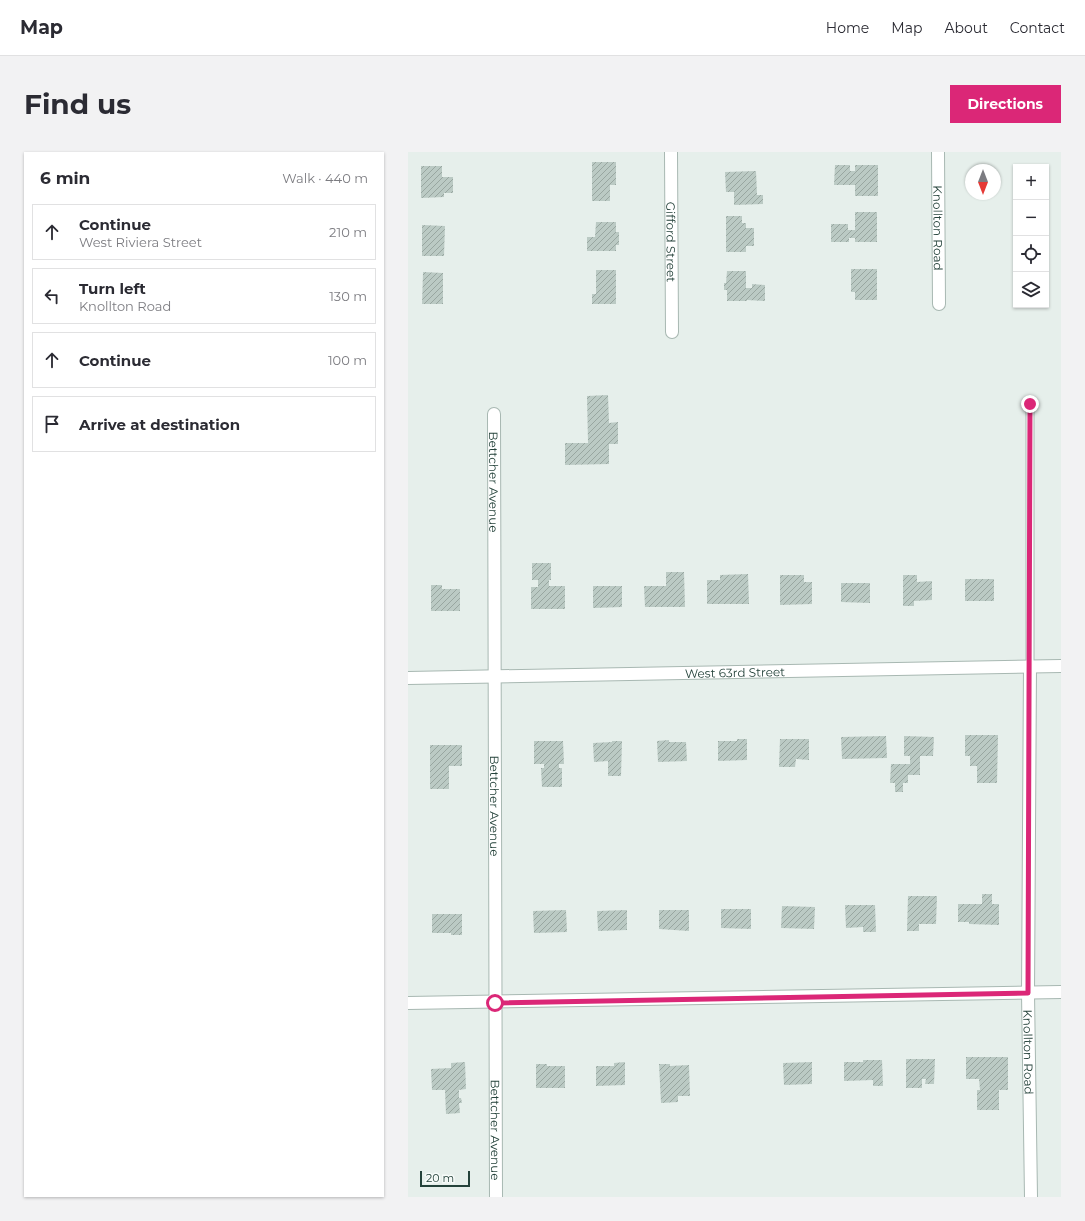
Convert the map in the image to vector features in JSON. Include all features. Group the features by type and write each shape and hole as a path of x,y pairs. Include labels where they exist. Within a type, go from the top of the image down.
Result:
{"street":[{"name":"Gifford Street","path":"671,152 672,332"},
{"name":"Knollton Road","path":"938,152 939,304"},
{"name":"Bettcher Avenue","path":"494,414 496,1197"},
{"name":"West 63rd Street","path":"408,678 1061,666"},
{"name":"Knollton Road","path":"1030,667 1028,993 1031,1197"},
{"path":"408,1004 1061,992"}],"lane":[{"path":"1030,404 1030,667"}],"building":[{"path":"592,162 616,162 616,185 610,185 610,201 592,201"},
{"path":"835,165 850,165 850,171 855,171 855,165 878,165 878,196 855,196 855,185 834,185"},
{"path":"421,166 442,166 442,177 453,177 453,193 444,193 444,197 421,198"},
{"path":"756,171 757,195 763,195 763,204 734,205 734,192 726,192 725,172"},
{"path":"855,212 877,212 877,242 855,242 855,238 849,238 849,242 831,242 831,224 848,224 848,230 855,230"},
{"path":"726,216 742,216 742,223 746,223 746,228 754,228 754,246 746,246 746,252 726,252"},
{"path":"596,222 616,222 616,232 619,232 619,245 616,245 616,251 587,251 587,237 595,237"},
{"path":"422,225 445,226 444,256 422,256"},
{"path":"851,269 877,269 877,300 855,300 855,292 851,292"},
{"path":"596,270 616,270 616,304 592,304 592,294 596,294"},
{"path":"727,271 746,271 746,288 752,288 752,284 765,285 765,301 727,301 727,290 724,290 724,283 726,283"},
{"path":"423,272 443,273 443,304 422,304"},
{"path":"608,395 609,423 618,422 618,444 609,444 609,464 565,465 565,443 588,443 587,396"},
{"path":"532,563 551,563 551,580 549,580 549,586 565,586 565,609 531,609 531,587 538,587 538,580 532,580"},
{"path":"666,572 684,572 685,607 645,607 644,586 666,586"},
{"path":"748,574 749,604 707,604 707,580 720,580 720,575"},
{"path":"780,575 804,575 804,582 812,582 812,604 780,605"},
{"path":"903,575 917,575 917,582 932,581 932,600 914,601 914,606 903,606"},
{"path":"965,579 994,579 994,601 965,601"},
{"path":"841,583 870,583 870,603 841,602"},
{"path":"431,585 442,585 442,589 460,589 460,611 431,611"},
{"path":"593,586 622,586 622,607 593,608"},
{"path":"965,735 998,735 997,783 977,783 977,766 970,766 970,756 965,756"},
{"path":"886,736 887,758 842,759 841,737"},
{"path":"904,736 934,737 933,756 920,756 920,775 908,775 908,783 903,783 903,792 895,792 895,783 890,783 891,764 910,764 910,756 904,756"},
{"path":"737,739 747,739 747,760 718,761 718,741 737,741"},
{"path":"780,739 809,739 809,760 796,759 795,767 779,767"},
{"path":"669,740 669,742 686,742 687,761 658,762 657,741"},
{"path":"534,741 563,741 564,764 559,764 559,768 562,768 562,787 542,787 541,768 544,768 544,764 534,764"},
{"path":"622,741 621,776 608,776 608,761 594,762 593,743"},
{"path":"430,745 462,745 462,766 449,766 449,789 430,789"},
{"path":"982,894 992,894 992,904 999,904 999,925 958,922 958,904 982,904"},
{"path":"908,896 937,896 936,924 919,924 919,931 907,931"},
{"path":"845,905 875,905 876,932 863,932 863,927 846,928"},
{"path":"782,906 815,907 814,929 781,928"},
{"path":"721,909 751,909 751,929 721,928"},
{"path":"566,910 567,932 534,933 533,911"},
{"path":"627,910 627,930 598,931 597,911"},
{"path":"659,910 689,910 689,931 659,929"},
{"path":"432,914 462,914 462,935 451,935 451,933 432,933"},
{"path":"966,1057 1008,1057 1008,1090 999,1090 999,1110 977,1110 977,1090 980,1090 979,1079 966,1079"},
{"path":"906,1059 935,1059 934,1084 925,1084 926,1079 922,1079 922,1088 906,1088"},
{"path":"863,1060 882,1060 883,1086 873,1086 873,1080 844,1081 844,1062 863,1062"},
{"path":"465,1062 466,1089 459,1090 459,1098 461,1098 462,1103 459,1103 460,1113 446,1114 445,1090 432,1090 431,1069 451,1068 451,1063"},
{"path":"625,1062 625,1085 596,1086 596,1066 614,1066 614,1063"},
{"path":"812,1062 812,1084 784,1085 783,1063"},
{"path":"536,1064 547,1064 547,1066 565,1066 565,1088 536,1088"},
{"path":"659,1064 670,1064 670,1066 689,1065 690,1096 678,1096 678,1102 661,1103"}],"route":[{"path":"495,1003 1028,993 1030,404"}]}
